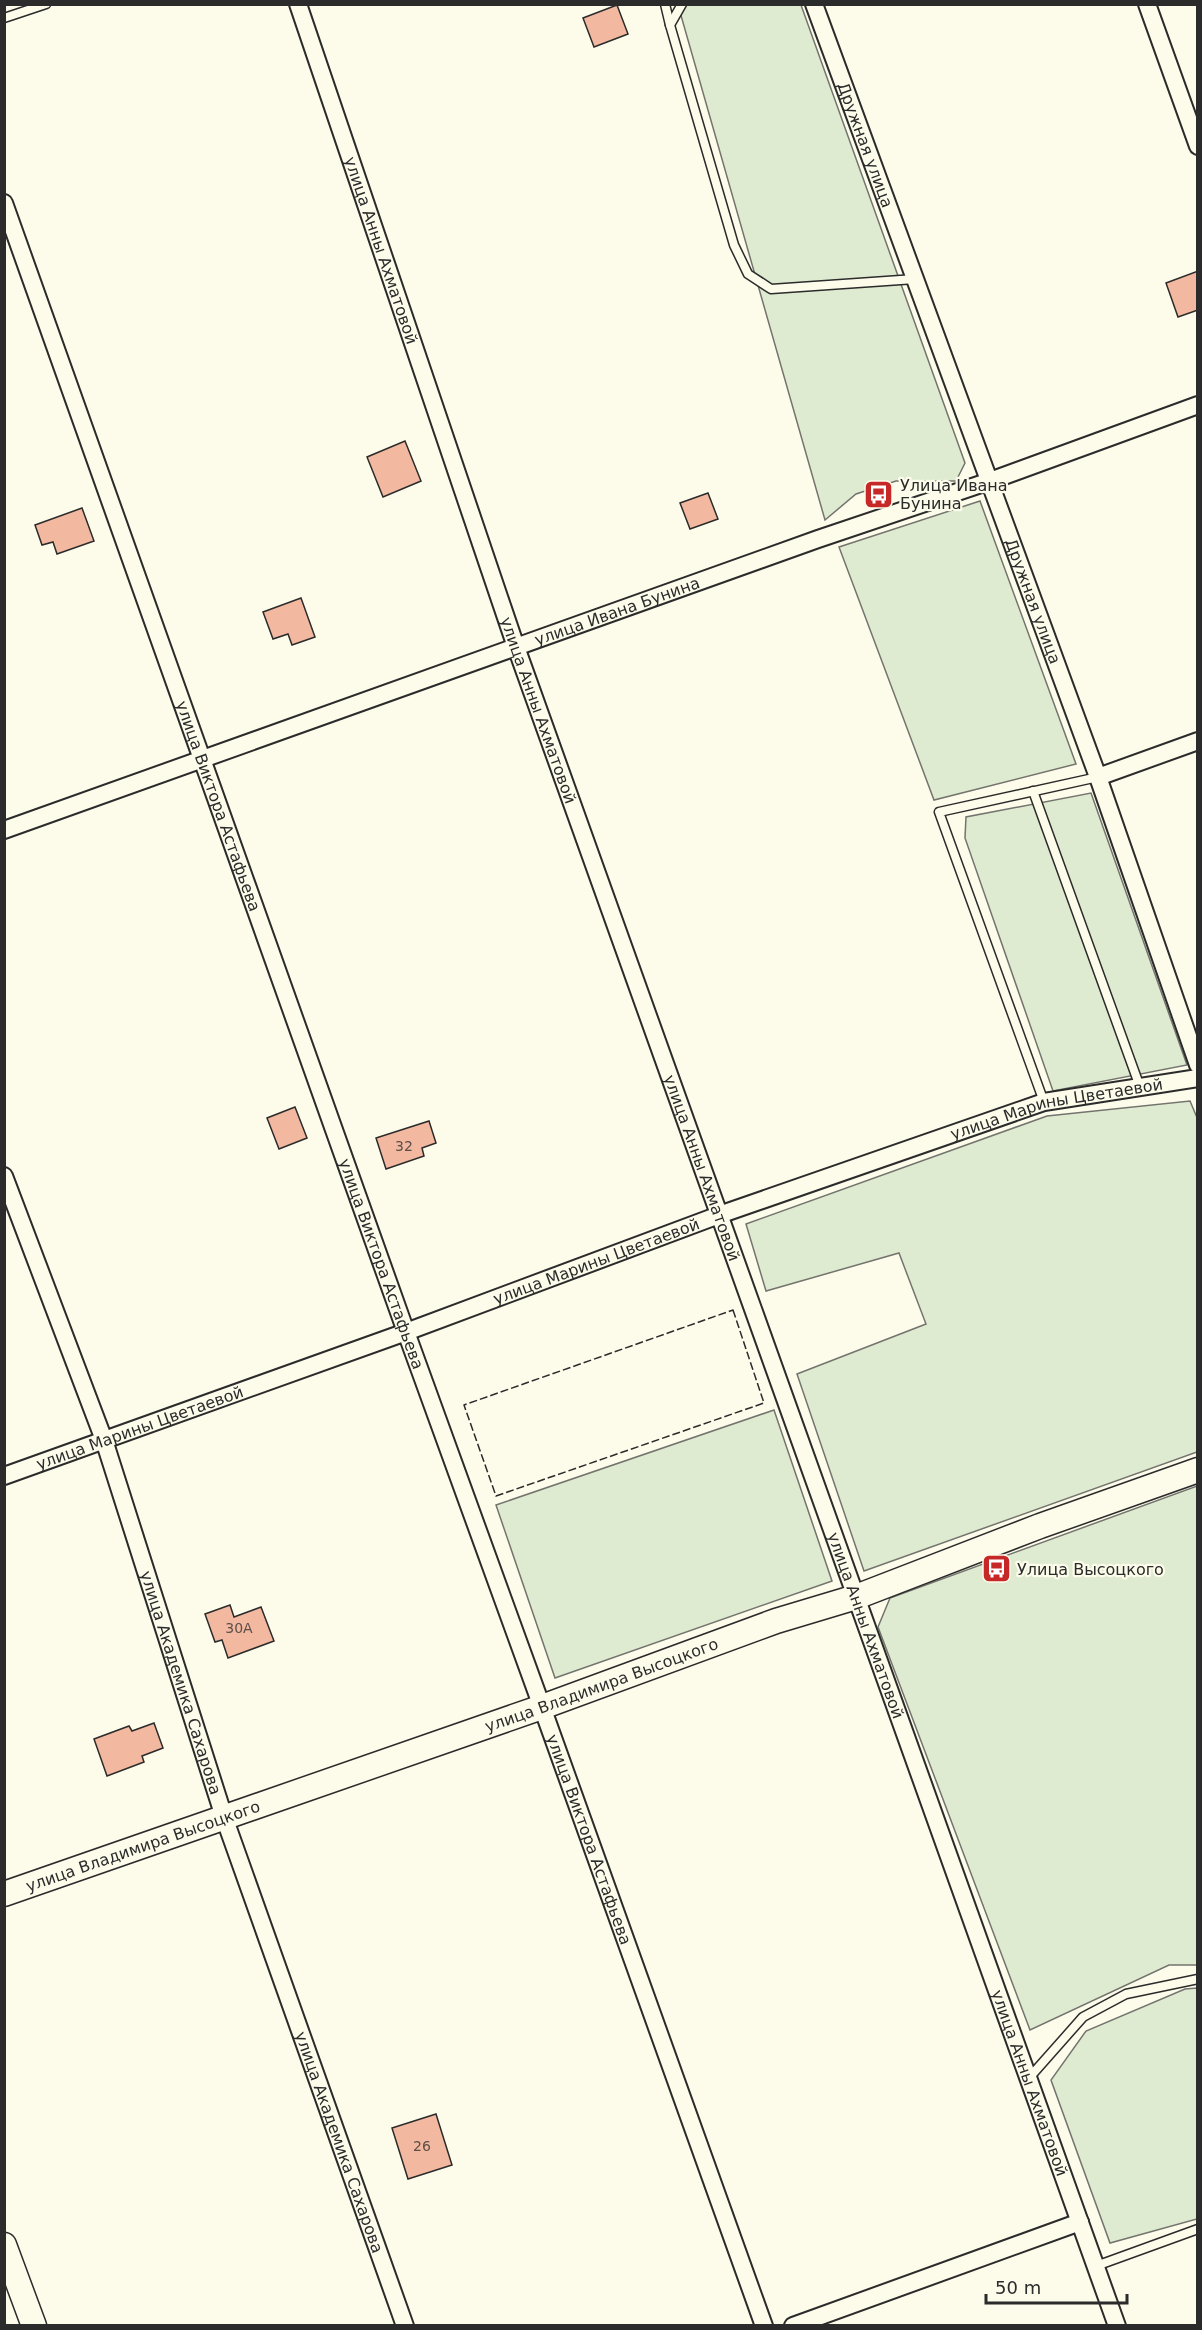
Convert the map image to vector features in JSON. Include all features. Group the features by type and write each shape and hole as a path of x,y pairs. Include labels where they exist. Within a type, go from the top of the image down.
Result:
{"street":[{"name":"улица Анны Ахматовой","path":"298,4 516,647 1117,2325"},
{"name":"Дружная улица","path":"814,4 1098,777 1197,1065"},
{"path":"1147,4 1197,146"},
{"name":"улица Виктора Астафьева","path":"4,202 406,1332 764,2325"},
{"name":"улица Ивана Бунина","path":"4,830 818,539 990,481 1197,405"},
{"path":"1098,777 1197,741"},
{"name":"улица Марины Цветаевой","path":"4,1476 406,1332 718,1215 1044,1102 1197,1078"},
{"name":"улица Академика Сахарова","path":"4,1176 104,1440 224,1817 405,2325"},
{"name":"улица Владимира Высоцкого","path":"4,1894 542,1707 776,1621 856,1597 1040,1526 1197,1470"},
{"path":"793,2325 1080,2222"},
{"path":"4,2245 34,2325"}],"lane":[{"path":"4,18 46,4"},
{"path":"665,4 734,245 748,274 771,289 915,279"},
{"path":"670,25 682,4"},
{"path":"1044,1102 939,812 1098,777"},
{"path":"1033,791 1140,1087"},
{"path":"1029,2078 1083,2017 1125,1994 1197,1979"},
{"path":"1096,2266 1197,2229"}],"green space":[{"path":"678,5 801,5 965,463 956,481 896,481 856,494 825,520"},
{"path":"980,501 1076,764 934,800 839,547"},
{"path":"1091,793 1187,1065 1053,1091 965,838 966,817"},
{"path":"1190,1101 1198,1120 1197,1452 864,1571 797,1374 926,1324 899,1253 766,1291 746,1224 1047,1116"},
{"path":"774,1410 832,1581 555,1678 496,1505"},
{"path":"1197,1486 1197,1965 1169,1965 1030,2030 878,1627 890,1598"},
{"path":"1197,1988 1197,2219 1110,2243 1051,2080 1086,2031 1185,1989"}],"building":[{"path":"617,5 628,34 594,47 583,18"},
{"path":"1198,271 1198,310 1178,317 1166,283"},
{"path":"405,441 421,481 383,497 367,457"},
{"path":"708,493 718,519 690,529 680,503"},
{"path":"82,508 94,541 57,554 53,542 42,545 35,525"},
{"path":"301,598 315,637 292,645 288,634 273,639 263,612"},
{"path":"295,1107 307,1138 279,1149 267,1118"},
{"path":"429,1121 436,1143 422,1148 424,1156 386,1169 376,1138"},
{"path":"230,1605 234,1617 261,1607 274,1641 228,1658 222,1640 215,1642 205,1614"},
{"path":"154,1723 163,1748 142,1756 144,1762 107,1776 94,1739 129,1726 132,1731"},
{"path":"436,2114 452,2165 408,2179 392,2128"}],"fence":[{"path":"733,1310 764,1403 496,1496 464,1405 733,1310"}],"place":[{"name":"Улица Ивана Бунина","path":"879,494"},
{"name":"Улица Высоцкого","path":"996,1569"}]}
